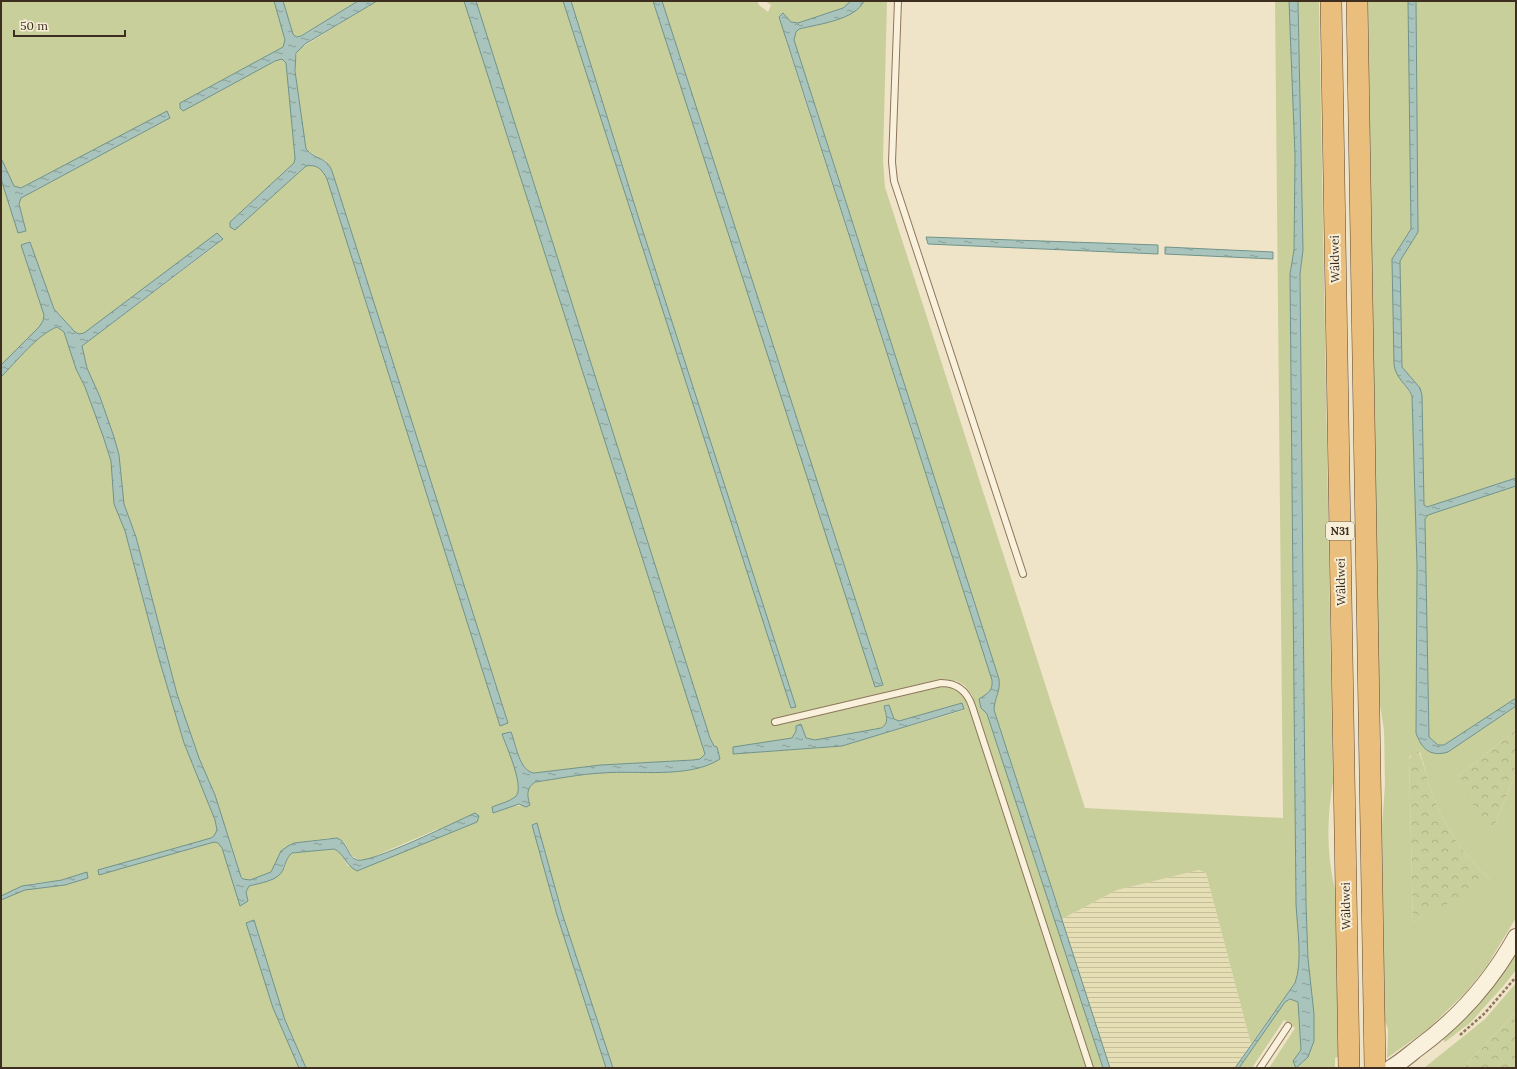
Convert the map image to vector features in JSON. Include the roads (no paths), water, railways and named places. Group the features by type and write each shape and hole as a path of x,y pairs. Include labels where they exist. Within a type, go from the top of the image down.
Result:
{"highway":[{"name":"Wâldwei","path":"1331,1 1349,1064"},
{"name":"N31","path":"1357,1 1375,1068"}],"street":[{"path":"1391,1068 1440,1032 1466,1008 1491,977 1516,937"}],"lane":[{"path":"898,1 892,162 894,181 902,211 1023,574"},
{"path":"775,722 933,684 948,683 962,689 969,698 972,706 1090,1068"},
{"path":"1260,1068 1288,1026"}],"water":[{"path":"274,1 283,1 293,34 296,37 301,36 358,1 377,1 305,44 296,53 295,71 306,149 313,155 324,160 330,166 332,171 508,723 500,726 325,175 319,168 306,166 235,230 230,227 230,222 294,163 295,158 286,63 282,59 275,61 183,111 180,108 180,103 283,47 285,40"},
{"path":"464,1 476,1 710,738 714,746 717,747 720,759 708,765 679,771 616,772 577,775 535,782 532,784 528,792 530,805 526,807 519,804 493,813 492,807 513,799 518,792 517,777 502,734 511,732 521,762 529,771 534,773 601,765 693,760 700,759 705,754"},
{"path":"563,1 571,1 638,216 796,707 791,708"},
{"path":"653,1 662,1 883,685 875,687"},
{"path":"851,1 864,1 853,13 845,17 799,29 796,32 794,40 999,679 999,687 994,710 1110,1068 1103,1068 987,714 981,708 979,699 991,689 992,680 779,17 783,13 791,22 798,23 843,8"},
{"path":"1289,1 1298,1 1303,250 1300,274 1306,904 1308,959 1314,1014 1314,1041 1308,1057 1296,1068 1293,1061 1301,1050 1298,1002 1290,999 1285,1002 1239,1068 1235,1068 1295,983 1299,965 1296,904 1290,274 1294,250 1295,156"},
{"path":"1408,1 1416,1 1418,232 1400,261 1402,367 1420,388 1422,395 1424,505 1427,507 1516,478 1516,486 1428,515 1425,519 1429,737 1438,745 1444,745 1516,698 1516,706 1448,752 1437,754 1424,748 1416,733 1417,566 1412,396 1399,377 1394,364 1392,259 1411,229"},
{"path":"167,111 170,118 21,198 19,204 26,231 18,233 1,179 1,158 14,186 21,188"},
{"path":"217,233 223,239 82,346 87,368 100,397 119,455 124,504 136,537 177,694 199,758 215,795 241,877 243,879 250,880 271,872 281,851 294,843 337,838 341,840 351,856 357,860 365,859 395,849 475,813 479,816 477,822 357,871 350,866 340,853 334,849 292,853 287,859 281,874 268,881 249,886 246,892 248,901 240,906 222,848 218,843 214,842 99,875 98,870 211,838 217,830 215,820 184,743 159,659 125,531 114,504 111,461 85,387 76,369 64,332 57,327 42,336 1,377 1,365 39,327 43,321 44,315 21,245 30,242 54,309 75,332 79,334 84,333"},
{"path":"926,237 1158,245 1158,254 928,244"},
{"path":"1165,247 1273,252 1273,259 1165,254"},
{"path":"962,703 964,709 842,746 733,754 733,747 792,738 796,731 796,726 801,724 806,738 815,740 881,728 886,724 884,706 889,705 894,719 899,721"},
{"path":"537,823 562,913 613,1068 606,1068 557,915 532,825"},
{"path":"87,872 88,878 65,885 25,890 1,900 1,896 22,886 62,880"},
{"path":"254,920 285,1020 306,1068 299,1068 273,1008 246,923"}]}
